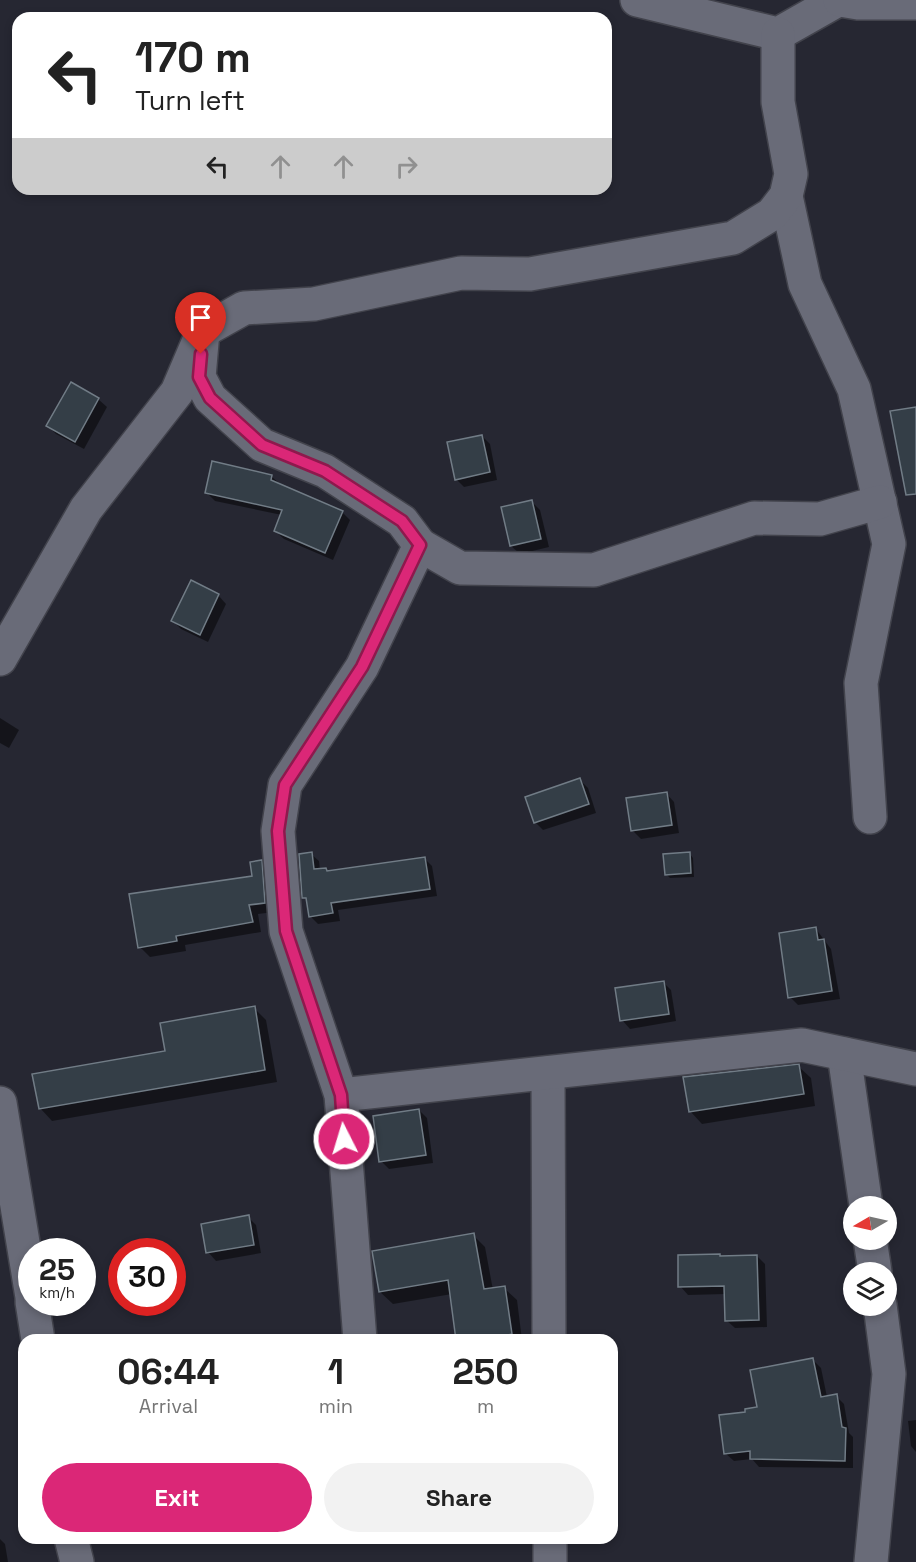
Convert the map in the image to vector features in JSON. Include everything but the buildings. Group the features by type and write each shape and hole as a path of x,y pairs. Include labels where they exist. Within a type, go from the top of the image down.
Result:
{"street":[{"path":"637,0 778,34 839,0 858,3 916,3"},
{"path":"778,34 778,102 791,174 786,196 805,284 855,388 889,544 861,682 870,817"},
{"path":"0,659 86,509 177,392 203,331 244,308 314,304 461,273 530,274 733,238 772,214 786,196"},
{"path":"203,331 199,377 210,398 262,445 325,471 402,521 420,545 460,568 594,570 754,518 820,519 880,502"},
{"path":"360,1334 341,1095 286,931 278,831 285,785 362,667 420,545"},
{"path":"341,1095 802,1046 916,1069"},
{"path":"844,1054 865,1196"},
{"path":"548,1072 549,1334"},
{"path":"0,1102 22,1238"},
{"path":"34,1316 37,1334"},
{"path":"871,1562 890,1374 882,1316"},
{"path":"72,1544 77,1562"},
{"path":"550,1544 550,1562"}],"route":[{"path":"201,354 199,377 210,398 262,445 325,471 402,521 420,545 362,667 285,785 278,831 286,931 341,1095 344,1139"}]}
